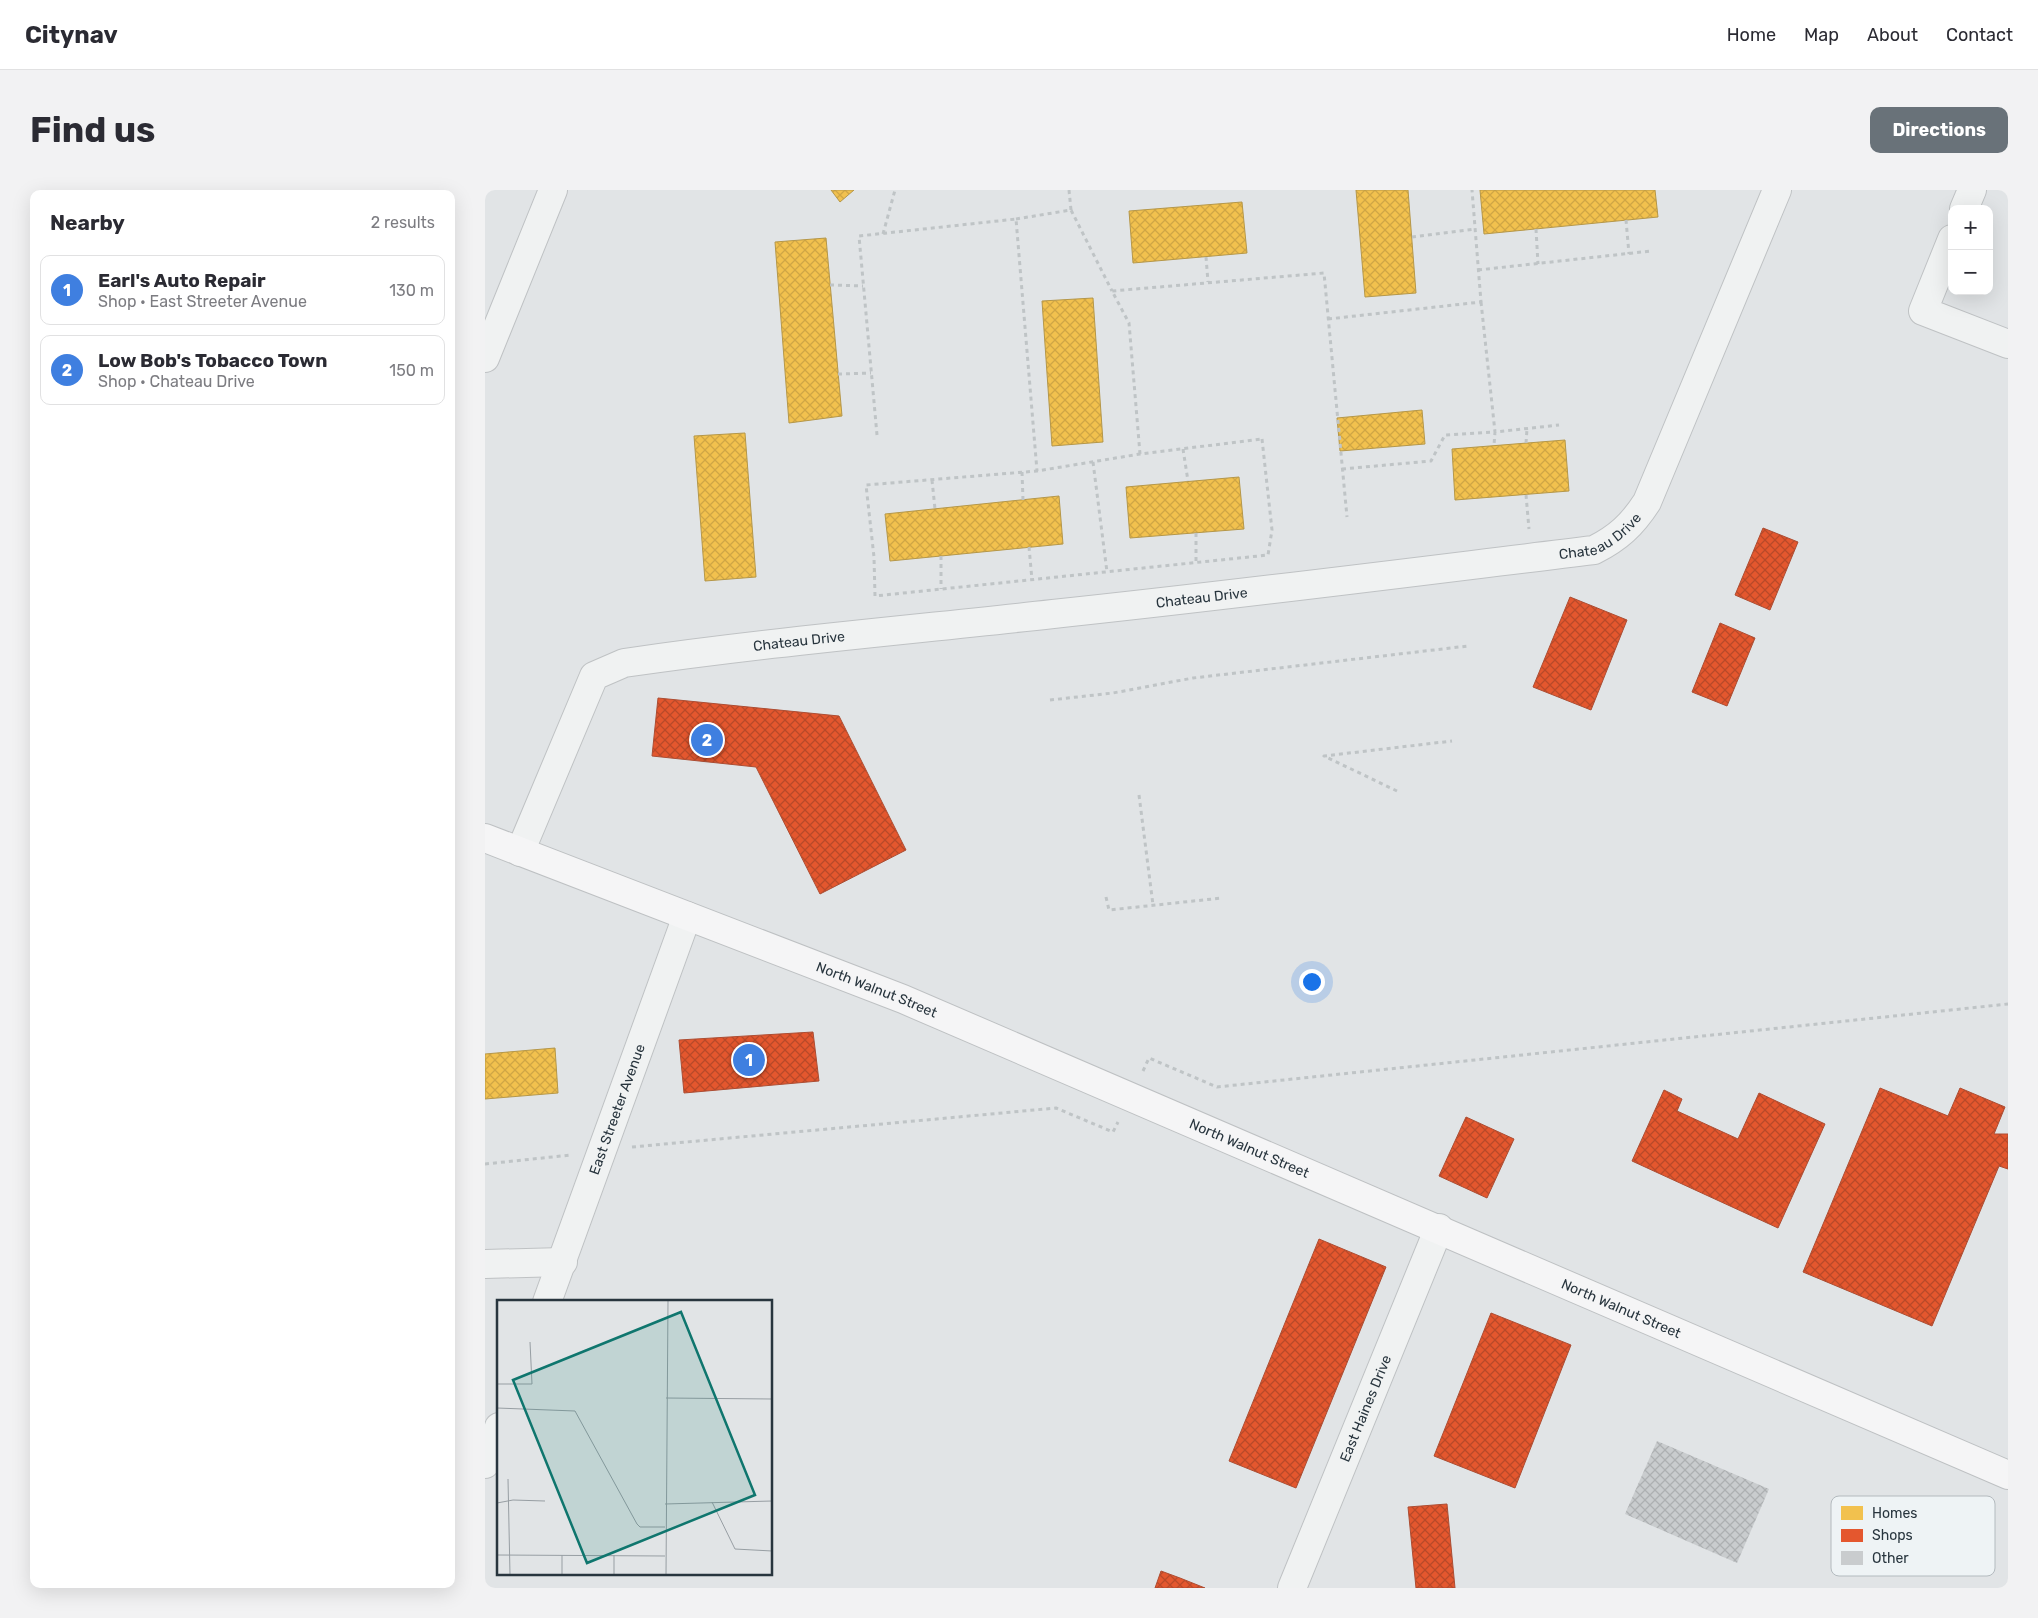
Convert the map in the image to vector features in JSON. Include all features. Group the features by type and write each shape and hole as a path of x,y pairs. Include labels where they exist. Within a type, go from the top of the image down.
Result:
{"main road":[{"name":"North Walnut Street","path":"485,838 897,997 1439,1228 2008,1475"}],"street":[{"path":"485,358 553,190"},
{"name":"Chateau Drive","path":"520,852 594,676 607,668 624,663 833,636 968,624 1307,587 1594,550 1623,533 1635,520 1647,502 1777,190"},
{"path":"1965,205 1971,190"},
{"path":"1948,249 1923,311 2008,344"},
{"name":"East Streeter Avenue","path":"548,1300 687,916"},
{"name":"East Haines Drive","path":"1292,1588 1439,1228"},
{"path":"485,1264 563,1262"},
{"path":"485,1464 497,1432"}],"path":[{"path":"883,234 895,190"},
{"path":"1069,190 1071,210 1129,323 1140,454"},
{"path":"1472,190 1481,302 1495,432 1494,445"},
{"path":"877,435 859,236 1016,219 1071,210"},
{"path":"1016,219 1037,471"},
{"path":"1626,220 1629,254"},
{"path":"1536,229 1538,264"},
{"path":"1412,236 1475,230"},
{"path":"1478,270 1651,252"},
{"path":"1206,257 1209,282"},
{"path":"1112,291 1323,272 1347,517"},
{"path":"831,285 863,286"},
{"path":"1328,319 1481,302"},
{"path":"838,374 871,372"},
{"path":"1342,469 1431,460 1445,435 1559,425"},
{"path":"1526,443 1527,429"},
{"path":"1262,439 1272,530 1268,556 875,596 874,557 866,485 1037,471 1093,462 1140,454 1262,439"},
{"path":"1183,449 1188,481"},
{"path":"1093,462 1107,572"},
{"path":"1022,472 1023,500"},
{"path":"932,480 935,509"},
{"path":"1526,495 1531,558"},
{"path":"1196,533 1196,563"},
{"path":"1029,547 1032,580"},
{"path":"941,556 941,589"},
{"path":"1050,700 1113,693 1193,678 1468,646"},
{"path":"1397,791 1323,756 1452,741"},
{"path":"1139,796 1153,905"},
{"path":"1106,897 1109,910 1221,898"},
{"path":"1149,1058 1217,1087 2008,1004"},
{"path":"485,1164 1056,1108 1113,1132"}],"building: Homes":[{"path":"831,190 854,190 840,202"},
{"path":"1356,190 1408,190 1416,293 1365,297"},
{"path":"1480,190 1655,190 1658,217 1484,234"},
{"path":"1242,202 1247,253 1133,263 1129,211"},
{"path":"826,238 842,416 789,423 775,242"},
{"path":"1093,298 1103,442 1052,446 1042,301"},
{"path":"1422,410 1425,444 1340,451 1337,418"},
{"path":"745,433 756,577 705,581 694,436"},
{"path":"1565,440 1569,491 1455,500 1452,449"},
{"path":"1239,477 1244,529 1130,538 1126,487"},
{"path":"1059,496 1063,544 890,561 885,514"},
{"path":"555,1048 558,1093 485,1099 485,1054"}],"building: Shops":[{"path":"1763,528 1798,542 1770,610 1735,595"},
{"path":"1570,597 1627,620 1591,710 1533,687"},
{"path":"1720,623 1755,638 1727,706 1692,692"},
{"path":"658,698 839,716 906,850 820,894 756,767 652,756"},
{"path":"813,1032 819,1081 684,1093 679,1040"},
{"path":"1880,1088 1948,1116 1960,1088 2005,1107 1994,1134 2008,1134 2008,1169 1999,1166 1932,1326 1803,1272"},
{"path":"1664,1090 1682,1099 1677,1111 1738,1139 1759,1093 1825,1124 1778,1228 1632,1161"},
{"path":"1466,1117 1514,1139 1487,1198 1439,1176"},
{"path":"1319,1239 1386,1267 1296,1488 1229,1461"},
{"path":"1491,1313 1571,1345 1515,1488 1434,1456"},
{"path":"1447,1504 1455,1588 1416,1588 1408,1507"},
{"path":"1161,1571 1180,1578 1205,1588 1155,1588"}],"building: Other":[{"path":"1657,1441 1769,1489 1737,1563 1625,1514"}],"place":[{"name":"Low Bob's Tobacco Town","path":"707,740"},
{"name":"Earl's Auto Repair","path":"749,1060"}]}
